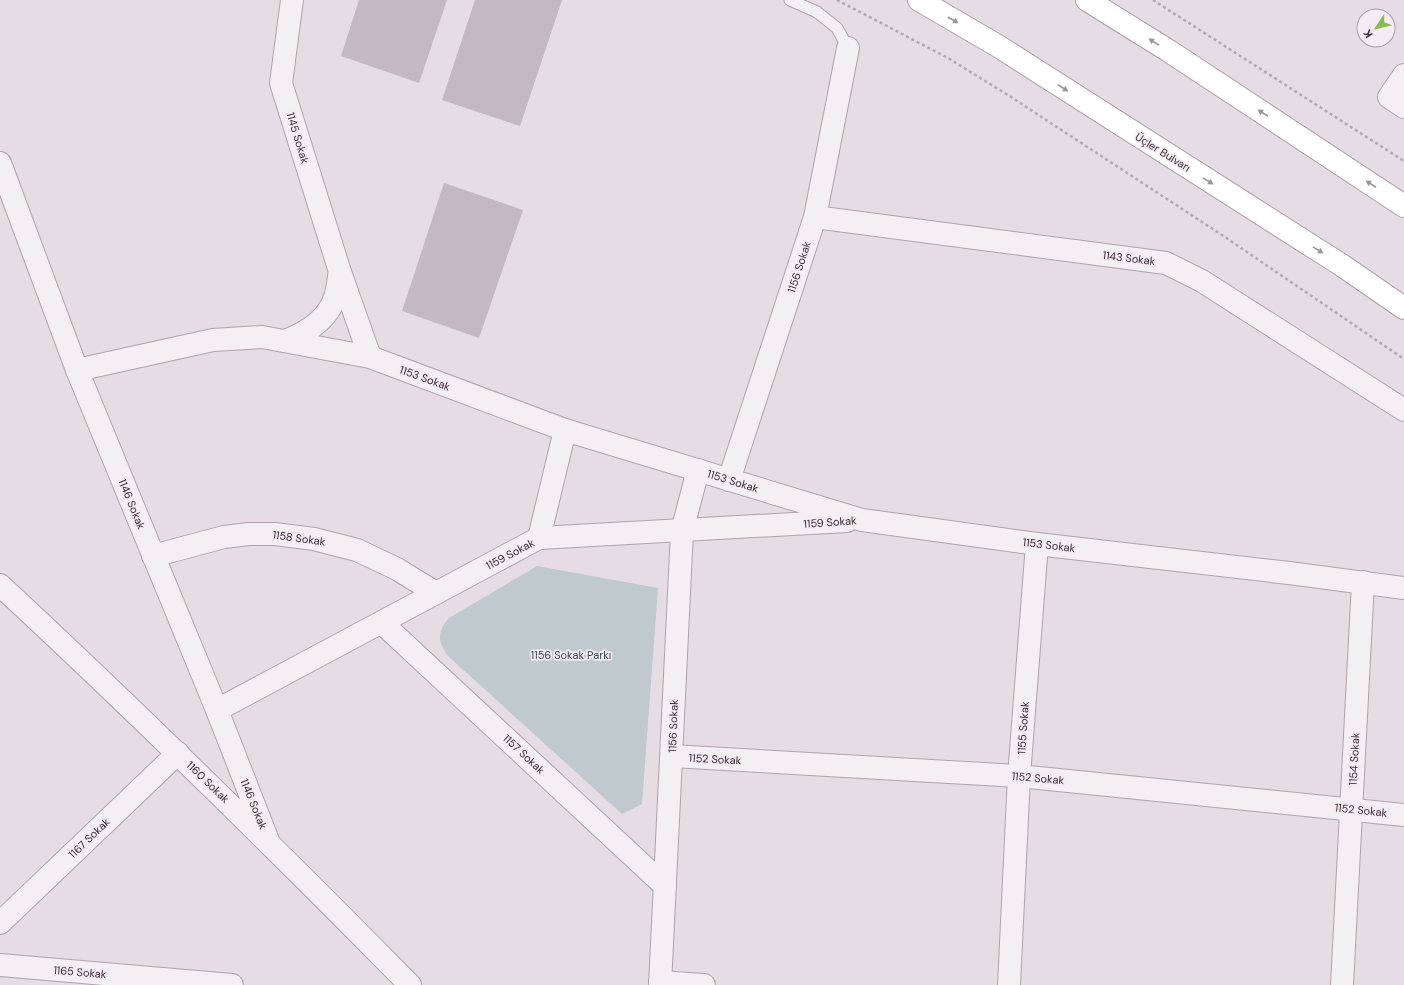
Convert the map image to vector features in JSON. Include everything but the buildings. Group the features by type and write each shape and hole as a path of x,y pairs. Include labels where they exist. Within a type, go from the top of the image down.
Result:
{"main road":[{"name":"Üçler Bulvarı","path":"919,0 998,46 1336,262 1404,308"},
{"path":"1087,0 1170,51 1404,206"}],"street":[{"name":"1145 Sokak","path":"292,0 282,84 340,272 370,357"},
{"name":"1156 Sokak","path":"729,480 815,217 848,48"},
{"path":"1396,102 1404,75"},
{"name":"1146 Sokak","path":"0,163 77,370 270,843"},
{"name":"1143 Sokak","path":"815,217 1166,263 1202,281 1404,410"},
{"name":"1145 Sokak","path":"285,341 299,336 316,325 327,314 335,297 340,272"},
{"name":"1153 Sokak","path":"77,370 213,340 262,337 370,357 565,430 862,520 1037,544 1404,588"},
{"path":"539,538 565,430"},
{"name":"1156 Sokak","path":"660,984 682,531 698,470"},
{"name":"1159 Sokak","path":"217,710 539,538 862,520"},
{"name":"1158 Sokak","path":"153,556 224,537 249,534 275,534 314,539 357,550 397,569 436,593"},
{"name":"1155 Sokak","path":"1009,985 1019,776 1037,544"},
{"name":"1154 Sokak","path":"1342,985 1363,582"},
{"name":"1160 Sokak","path":"0,585 178,753 270,843 410,985"},
{"name":"1157 Sokak","path":"382,623 665,886"},
{"name":"1167 Sokak","path":"0,923 178,753"},
{"name":"1152 Sokak","path":"672,756 1019,776 1404,815"},
{"name":"1165 Sokak","path":"0,965 204,984 232,985"},
{"path":"660,984 704,985"}],"lane":[{"path":"790,0 817,12 837,28 848,48"}],"path":[{"path":"838,0 948,58 1011,97 1222,235 1404,359"},
{"path":"1153,0 1404,162"}],"green space":[{"name":"1156 Sokak Parkı","path":"537,566 658,588 642,804 622,814 448,656 440,642 440,633 449,618"}]}
